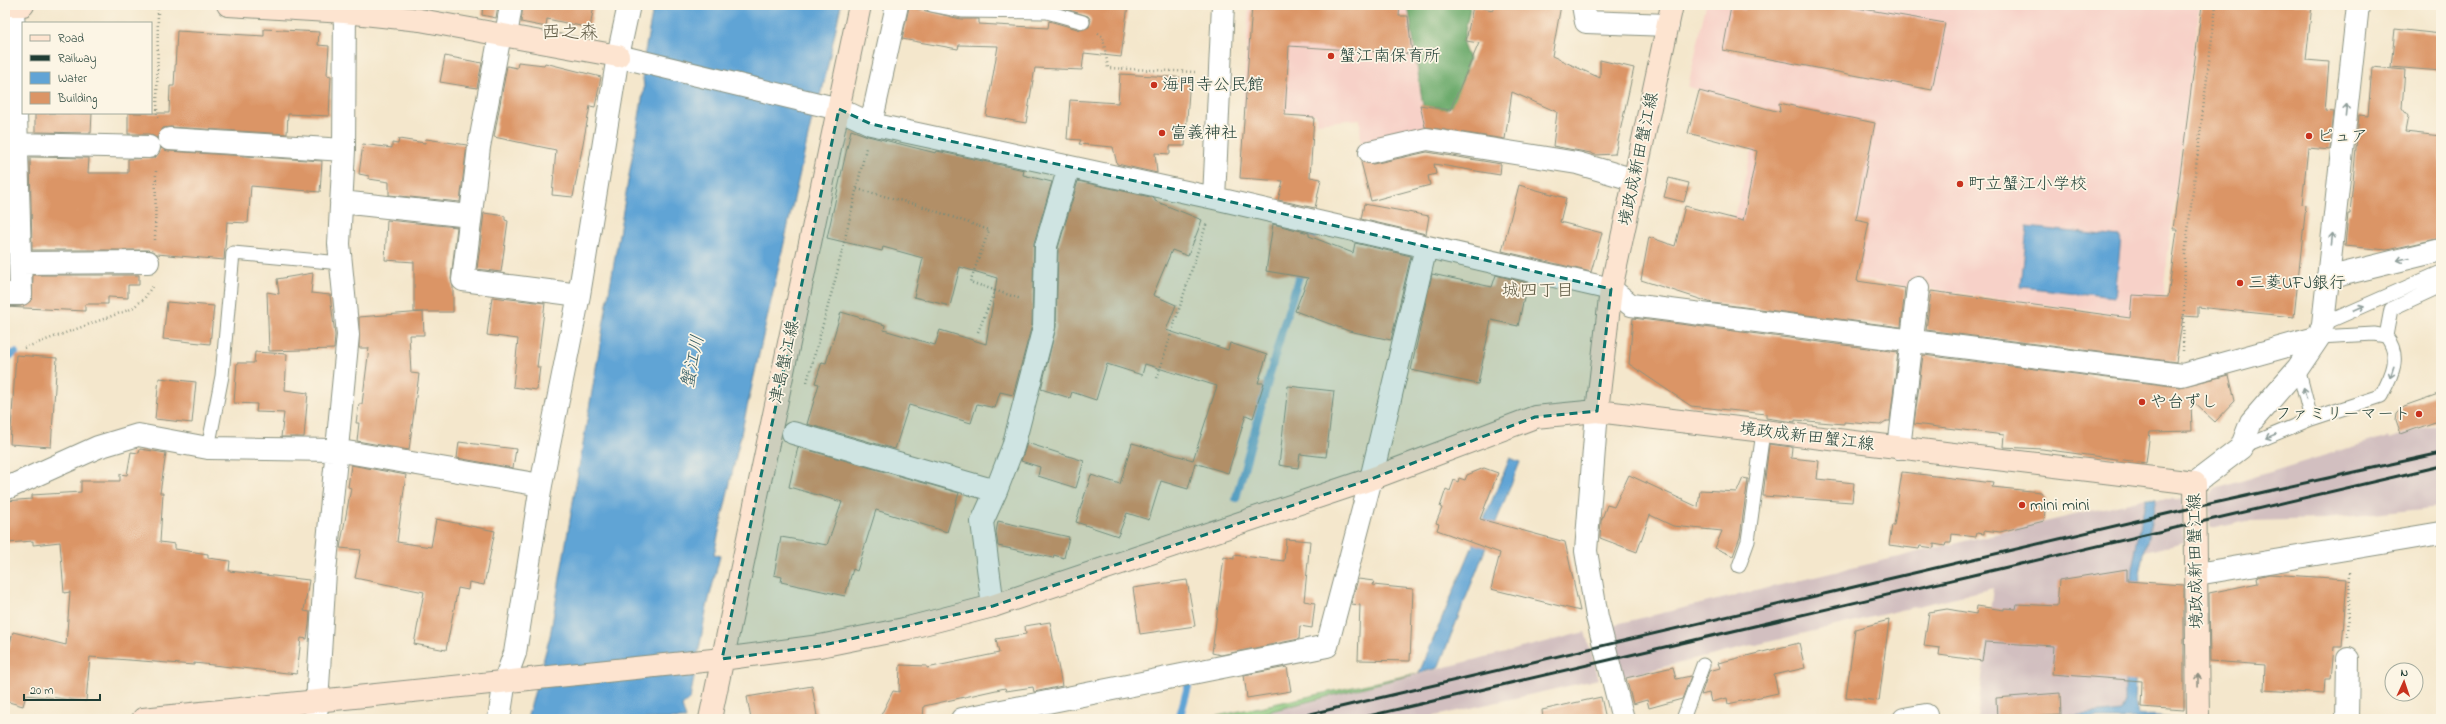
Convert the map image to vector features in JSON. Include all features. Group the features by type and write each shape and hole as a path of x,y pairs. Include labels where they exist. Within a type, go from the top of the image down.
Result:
{"main road":[{"path":"9,5 23,5"},
{"path":"228,5 345,9 420,20 627,58"},
{"name":"津島蟹江線","path":"710,719 712,660 834,108 860,5"},
{"name":"境政成新田蟹江線","path":"1670,15 1611,290 1597,411 2195,483 2198,719"},
{"path":"143,719 317,709 513,679 712,660 820,646 904,629 993,606 1371,479 1535,417 1597,411"}],"street":[{"path":"5,294 21,294 20,263 11,191 16,144 13,5"},
{"path":"511,5 479,147 463,280 579,295"},
{"path":"499,719 513,679 515,653 541,485 627,58 629,5"},
{"path":"871,124 897,5"},
{"path":"1214,198 1223,5"},
{"path":"1583,5 1586,22 1670,15"},
{"path":"2195,483 2241,448 2251,422 2298,368 2321,330 2358,5"},
{"path":"317,709 325,572 335,450 348,335 339,244 344,150 345,9"},
{"path":"627,58 834,108 871,124 1214,198 1611,290 1632,305 2182,375 2321,330"},
{"path":"163,131 344,150"},
{"path":"1370,152 1427,139 1577,163 1635,180"},
{"path":"16,144 152,155"},
{"path":"993,606 982,522 1014,447 1044,327 1046,246 1069,167"},
{"path":"341,202 470,216"},
{"path":"962,719 1327,646 1371,479 1426,247"},
{"path":"2327,278 2441,250"},
{"path":"20,263 152,262"},
{"path":"1900,448 1918,288"},
{"path":"1597,411 1586,550 1596,610 1623,719"},
{"path":"794,433 996,491"},
{"path":"5,489 98,447 138,435 208,448 335,450 541,485"},
{"path":"2197,574 2350,550 2441,533"},
{"path":"2346,719 2348,659"},
{"path":"1904,719 1926,716"}],"lane":[{"path":"932,5 963,11 1047,12 1082,22"},
{"path":"208,448 222,376 233,253 341,263"},
{"path":"2321,330 2441,272"},
{"path":"2386,336 2391,309 2441,286"},
{"path":"2241,448 2311,419 2381,396 2392,375 2396,359 2393,344 2386,336 2321,330"},
{"path":"2298,368 2311,419"},
{"path":"1739,566 1748,541 1763,432"},
{"path":"1682,719 1703,665"}],"path":[{"path":"158,5 163,131"},
{"path":"2182,375 2185,255 2216,5"},
{"path":"1082,22 1102,37 1108,68 1220,73"},
{"path":"806,387 837,272 871,124"},
{"path":"24,348 131,309 144,299 152,286 152,155"},
{"path":"856,189 918,206 989,230 970,282 1044,307"},
{"path":"1157,378 1214,198"},
{"path":"978,332 995,290"},
{"path":"2348,659 2350,550"}],"highlighted area":[{"path":"839,109 871,124 1214,198 1611,289 1597,411 1535,417 1371,479 993,606 820,646 722,659"}],"shaded area":[{"name":"蟹江南保育所","path":"1249,5 1408,5 1427,135 1361,150 1360,119 1316,123 1316,114 1243,109"},
{"name":"町立蟹江小学校","path":"1706,5 2200,5 2164,284 2166,321 1722,261 1764,107 1688,87"},
{"path":"2441,423 2441,507 2325,519 2246,521 2210,529 2209,498 2215,489 2388,436 2389,439"},
{"path":"2146,498 2132,568 2125,665 2125,702 2121,711 2043,719 1977,719 1993,588 1622,677 1612,625"},
{"path":"2156,499 2182,499 2184,542 2145,552"},
{"path":"1585,632 1599,679 1422,719 1240,719"}],"green space":[{"path":"1408,5 1465,5 1470,8 1463,43 1469,59 1455,104 1446,109 1423,106"},
{"path":"1419,673 1240,719 1203,719"}],"water":[{"name":"蟹江川","path":"650,5 841,5 823,87 814,110 714,554 720,556 706,611 690,699 682,706 686,719 527,719 550,636 644,88 642,67 652,14"},
{"path":"2027,227 2121,237 2115,297 2021,287"},
{"path":"1510,458 1520,462 1438,668 1419,673"},
{"path":"2146,498 2156,499 2140,573 2136,651 2126,651 2132,568"},
{"path":"2125,665 2136,666 2134,702 2137,715 2183,719 2043,719 2121,711 2125,702"}],"building":[{"path":"483,5 498,5 496,18 482,15"},
{"path":"523,5 594,5 590,28 547,19 546,27 521,22"},
{"path":"1063,5 1128,5 1121,57 1084,53 1082,70 1035,68 1026,123 986,116 998,46 959,45 958,49 902,39 909,7 961,19 979,19 979,24 1048,28 1049,21 1081,30 1089,27 1091,20 1088,16 1062,8"},
{"path":"1252,5 1285,7 1285,5 1400,5 1399,16 1408,16 1412,54 1289,46 1285,115 1314,117 1310,177 1321,179 1315,208 1278,200 1283,181 1240,178"},
{"path":"1493,5 1561,5 1552,56 1600,78 1600,60 1634,68 1615,154 1595,155 1553,146 1557,112 1512,92 1505,139 1425,127 1420,105 1450,110 1479,43 1466,41 1473,6 1493,10"},
{"path":"1745,5 1840,5 1945,23 1932,90 1723,50 1731,7 1745,10"},
{"path":"2202,5 2312,5 2306,60 2329,62 2325,111 2334,112 2330,150 2308,148 2302,204 2306,205 2294,317 2198,307 2198,317 2183,316 2176,362 1926,330 1931,291 2130,318 2132,295 2168,297 2177,229 2173,229"},
{"path":"264,29 319,32 318,45 329,46 327,75 331,76 329,116 288,114 287,134 170,127 163,128 157,138 149,134 128,134 128,114 169,113 170,86 174,86 177,31 264,36"},
{"path":"2395,29 2441,34 2441,71 2391,67"},
{"path":"445,56 482,63 477,88 440,82"},
{"path":"518,62 544,65 545,63 601,77 595,107 590,106 573,197 552,195 556,150 494,137 507,66 517,68"},
{"path":"2372,67 2405,70 2402,108 2408,116 2405,132 2441,136 2441,238 2387,250 2345,246 2348,214 2350,214 2359,115 2368,116"},
{"path":"1120,74 1190,78 1185,146 1170,146 1170,154 1155,153 1157,173 1117,164 1113,147 1079,144 1081,140 1067,139 1070,100 1118,103"},
{"path":"1699,91 1780,112 1779,103 1875,123 1856,219 1869,222 1857,281 1905,288 1901,327 1712,303 1641,280 1649,237 1675,246 1685,206 1743,221 1757,151 1688,133"},
{"path":"35,114 92,114 91,133 35,132"},
{"path":"851,130 868,136 936,153 937,151 1024,170 1023,175 1052,182 1034,243 1032,325 1013,395 1000,392 995,408 977,404 971,423 909,405 895,449 807,424 819,384 815,383 822,362 826,363 841,312 885,325 884,330 935,345 940,330 986,344 997,278 960,267 950,306 914,297 923,258 883,247 882,251 827,238"},
{"path":"399,139 425,143 426,139 467,145 460,202 389,195 389,182 369,179 369,176 359,174 363,144 392,148 392,143 398,144"},
{"path":"161,148 168,151 322,161 320,192 251,186 248,223 227,222 224,260 157,254 148,250 32,250 30,157 89,158 88,173 128,173 128,159 155,158"},
{"path":"1427,152 1501,164 1500,175 1434,164 1436,174 1428,176 1430,185 1371,201 1361,162 1373,164"},
{"path":"1669,178 1689,183 1684,202 1664,197"},
{"path":"1078,181 1155,198 1155,201 1202,220 1188,256 1172,250 1153,295 1176,305 1166,330 1228,350 1230,343 1267,355 1258,383 1264,383 1253,418 1246,415 1228,473 1195,463 1188,489 1161,481 1149,520 1127,513 1118,536 1076,522 1091,475 1120,484 1132,443 1193,460 1217,386 1145,364 1142,375 1107,364 1096,400 1072,392 1070,398 1041,389 1056,327 1058,248"},
{"path":"1519,185 1566,198 1560,222 1602,233 1591,272 1502,251"},
{"path":"1364,204 1429,216 1426,234 1361,219"},
{"path":"484,213 505,216 505,220 508,221 501,272 477,269"},
{"path":"387,220 457,227 451,279 453,287 453,312 414,312 414,262 385,260"},
{"path":"1273,224 1309,233 1309,236 1353,253 1355,243 1411,256 1391,340 1349,331 1295,311 1308,278 1266,271"},
{"path":"5,238 7,238 8,282 5,282"},
{"path":"313,273 311,293 330,295 335,335 334,349 269,351 267,292 279,294 277,279"},
{"path":"1432,274 1492,287 1496,275 1527,283 1518,326 1491,320 1478,384 1411,370"},
{"path":"33,275 139,275 139,285 128,285 128,298 108,297 108,304 85,304 85,311 5,307 21,306 32,300"},
{"path":"492,297 545,303 537,367 540,367 537,390 513,387 518,339 487,335"},
{"path":"167,302 214,306 210,344 163,339"},
{"path":"423,312 424,335 409,335 411,373 419,374 409,450 357,441 359,423 356,423 359,404 362,404 369,348 359,348 359,317"},
{"path":"1633,318 1898,352 1890,421 1886,421 1880,425 1795,420 1795,422 1766,418 1766,414 1691,406 1629,364"},
{"path":"255,352 287,354 285,390 308,393 304,437 281,437 284,413 256,412 257,404 234,403 237,363 254,363"},
{"path":"16,355 57,358 51,447 10,444"},
{"path":"1923,355 2180,387 2229,375 2235,401 2215,422 2191,400 2192,431 2150,432 2146,463 2042,449 2003,447 2004,435 1914,424"},
{"path":"159,378 196,382 192,423 155,419"},
{"path":"1288,386 1334,391 1326,457 1300,454 1298,468 1279,465"},
{"path":"2441,393 2441,420 2401,434 2396,420 2397,413 2404,406"},
{"path":"459,442 516,449 513,468 457,458"},
{"path":"1027,443 1084,461 1076,488 1038,476 1040,467 1021,461"},
{"path":"1769,444 1792,447 1791,458 1819,461 1817,479 1854,483 1852,502 1763,496"},
{"path":"798,447 959,493 947,532 876,510 857,571 853,569 845,596 781,582 782,577 774,575 781,537 827,545 842,502 789,487"},
{"path":"140,449 166,453 160,493 163,493 160,542 175,544 175,549 208,554 208,558 230,561 229,571 309,580 304,611 310,612 309,625 307,639 301,638 297,674 194,663 194,665 90,657 86,701 26,695 23,706 5,701 5,662 13,632 66,645 70,592 64,593 60,542 33,545 33,541 7,543 5,501 32,499 32,495 81,492 81,481 120,481 120,474 127,475 131,452 139,453"},
{"path":"351,465 406,475 397,542 431,547 436,519 495,531 484,585 469,582 468,590 458,588 446,650 414,644 424,592 355,578 361,550 340,548 351,488 348,487"},
{"path":"1484,468 1498,473 1480,519 1565,542 1580,611 1491,589 1500,553 1437,530 1439,524 1436,523 1442,508 1440,507 1446,489 1450,491 1454,480 1458,482 1459,478 1465,480 1467,475"},
{"path":"1902,472 1993,483 1992,487 2041,492 2046,500 2044,521 2000,532 1984,530 1984,534 1977,533 1976,537 1952,534 1951,543 1946,543 1945,546 1934,544 1934,548 1920,546 1919,549 1889,545 1892,525 1894,525"},
{"path":"1629,475 1698,507 1700,490 1737,492 1743,478 1748,479 1740,537 1733,556 1715,548 1722,531 1673,526 1650,515 1637,552 1600,538 1601,521 1607,505 1614,507"},
{"path":"998,521 1069,537 1064,558 1054,555 1053,558 998,546 996,532"},
{"path":"1286,539 1310,541 1304,601 1315,603 1312,628 1300,626 1299,639 1221,655 1212,653 1224,557 1234,559 1234,555 1284,561"},
{"path":"2127,569 2127,581 2184,585 2184,710 2141,707 2142,681 2052,674 2054,646 1985,642 1982,661 1939,655 1940,648 1924,646 1929,612 1947,609 1976,614 1977,606 2004,610 2004,608 2016,609 2017,604 2057,606 2059,580"},
{"path":"2269,574 2347,579 2342,647 2334,647 2331,679 2325,679 2324,694 2264,690 2265,665 2210,661 2209,593 2258,583 2257,577"},
{"path":"1358,579 1374,581 1373,585 1413,589 1410,661 1358,660 1360,605 1351,604"},
{"path":"1187,580 1195,626 1140,634 1133,588"},
{"path":"1889,620 1879,701 1846,697 1855,629"},
{"path":"1050,622 1062,686 1034,692 1033,687 1006,691 1005,688 924,706 923,718 879,719 893,691 899,692 900,665 927,666 927,668 999,653 996,639 1026,634 1025,626"},
{"path":"1799,643 1805,668 1774,675 1778,693 1728,704 1727,698 1711,702 1709,693 1701,695 1709,671 1720,668 1718,663"},
{"path":"1287,667 1291,691 1247,698 1244,675"},
{"path":"1673,667 1676,679 1691,676 1682,699 1649,708 1647,700 1633,704 1626,678"},
{"path":"812,686 817,716 812,717 812,719 751,719 747,697"},
{"path":"2060,693 2061,715 1997,719 1996,698"},
{"path":"1601,697 1606,719 1543,719 1542,710"}],"waterway":[{"path":"1309,247 1314,233"},
{"path":"1236,498 1283,327 1302,267"},
{"path":"5,358 15,353"},
{"path":"1179,719 1189,683"}],"railway":[{"path":"1289,719 2196,507 2441,453"},
{"path":"1356,719 2441,466"}],"place":[{"name":"蟹江南保育所","path":"1331,56"},
{"name":"海門寺公民館","path":"1154,85"},
{"name":"富義神社","path":"1162,133"},
{"name":"ピュア","path":"2309,136"},
{"name":"町立蟹江小学校","path":"1960,184"},
{"name":"三菱UFJ銀行","path":"2240,283"},
{"name":"や台ずし","path":"2142,402"},
{"name":"ファミリーマート","path":"2419,414"},
{"name":"mini mini","path":"2022,505"}],"district":[{"name":"西之森","path":"570,33"},
{"name":"城四丁目","path":"1538,292"}]}
